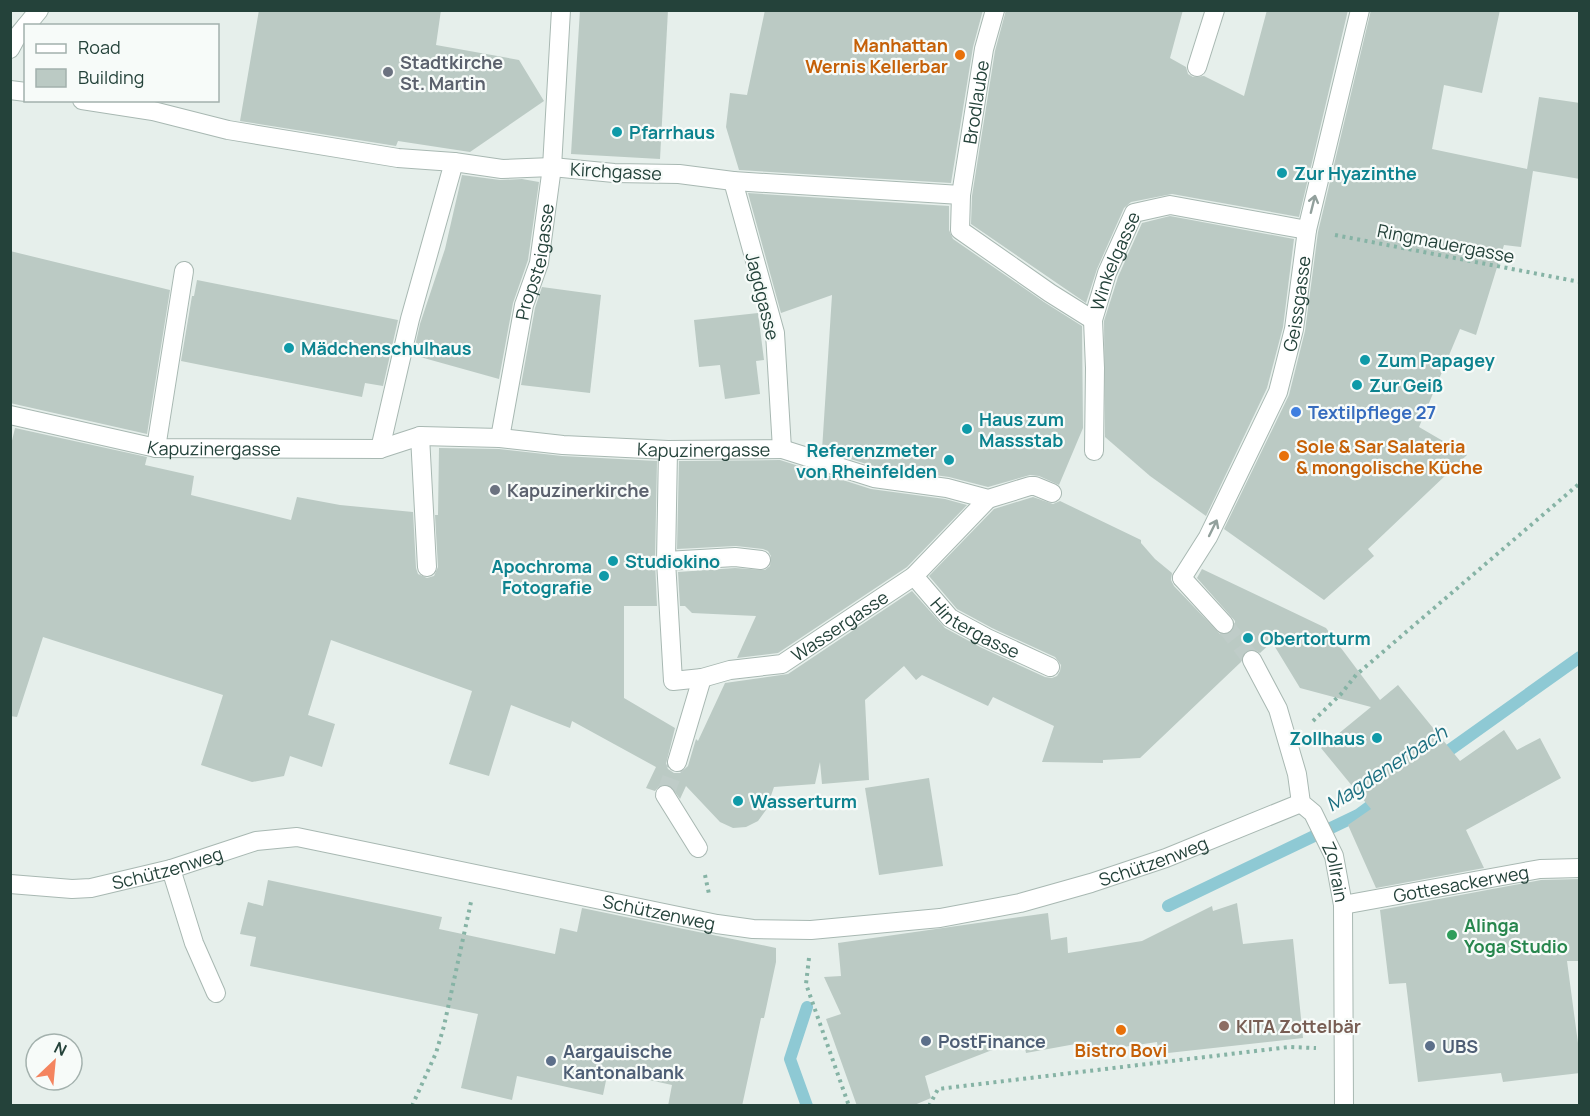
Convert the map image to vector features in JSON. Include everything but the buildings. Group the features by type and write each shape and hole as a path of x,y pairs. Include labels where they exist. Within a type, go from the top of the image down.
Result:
{"street":[{"path":"28,24 39,10"},
{"name":"Propsteigasse","path":"500,438 524,305 539,263 552,167 561,10"},
{"name":"Brodlaube","path":"961,195 984,49 995,10"},
{"path":"1197,67 1215,10"},
{"name":"Geissgasse","path":"1224,624 1182,578 1208,537 1278,392 1294,329 1307,230 1360,10"},
{"path":"10,49 24,28"},
{"name":"Kirchgasse","path":"95,102 153,111 239,132 398,158 454,162 502,169 552,167 614,173 679,174 733,181 961,195"},
{"path":"380,449 410,319 454,162"},
{"name":"Jagdgasse","path":"733,181 776,333 782,449"},
{"path":"961,195 960,230 1093,320"},
{"name":"Winkelgasse","path":"1094,451 1093,320 1107,273 1134,213 1170,205 1307,230"},
{"path":"156,448 184,271"},
{"name":"Kapuzinergasse","path":"10,415 156,448 380,449 420,436 500,438 563,445 668,450 782,449 874,478 947,488 988,500"},
{"path":"420,436 427,567"},
{"name":"Wassergasse","path":"668,450 666,561 673,681 702,678 730,670 782,664 914,576 988,500"},
{"path":"988,500 1030,486 1052,493"},
{"path":"666,561 735,557 761,560"},
{"name":"Hintergasse","path":"914,576 950,618 1050,667"},
{"name":"Zollrain","path":"1252,660 1278,709 1307,808 1334,856 1343,905 1344,1106"},
{"path":"676,762 702,678"},
{"path":"665,795 698,848"},
{"name":"Schützenweg","path":"10,884 72,889 91,888 171,869 256,841 297,837 717,924 753,929 811,930 940,918 1020,903 1091,883 1307,808"},
{"name":"Gottesackerweg","path":"1343,905 1540,869 1580,868"},
{"path":"171,869 194,943 216,993"}],"path":[{"name":"Ringmauergasse","path":"1307,230 1580,282"},
{"path":"1289,745 1341,694 1356,675 1580,483"},
{"path":"698,848 717,924"},
{"path":"412,1106 436,1053 444,1026 477,875"},
{"path":"811,930 806,984 849,1106"},
{"path":"929,1106 938,1089 1289,1047 1323,1049"}],"waterway":[{"name":"Magdenerbach","path":"1437,759 1580,657"},
{"name":"Magdenerbach","path":"1168,906 1358,815 1381,798"},
{"name":"Magdenerbach","path":"807,1007 790,1059 807,1106"}],"tunnel":[{"path":"1224,624 1252,660"},
{"path":"665,795 677,762"}],"place":[{"name":"Manhattan Wernis Kellerbar","path":"960,55"},
{"name":"Stadtkirche St. Martin","path":"388,72"},
{"name":"Pfarrhaus","path":"617,132"},
{"name":"Zur Hyazinthe","path":"1282,173"},
{"name":"Mädchenschulhaus","path":"289,348"},
{"name":"Zum Papagey","path":"1365,360"},
{"name":"Zur Geiß","path":"1357,385"},
{"name":"Textilpflege 27","path":"1296,412"},
{"name":"Haus zum Massstab","path":"967,429"},
{"name":"Sole & Sar Salateria & mongolische Küche","path":"1284,456"},
{"name":"Referenzmeter von Rheinfelden","path":"949,460"},
{"name":"Kapuzinerkirche","path":"495,490"},
{"name":"Studiokino","path":"613,561"},
{"name":"Apochroma Fotografie","path":"604,576"},
{"name":"Obertorturm","path":"1248,638"},
{"name":"Zollhaus","path":"1377,738"},
{"name":"Wasserturm","path":"738,801"},
{"name":"Alinga Yoga Studio","path":"1452,935"},
{"name":"KITA Zottelbär","path":"1224,1026"},
{"name":"Bistro Bovi","path":"1121,1030"},
{"name":"PostFinance","path":"926,1041"},
{"name":"UBS","path":"1430,1046"},
{"name":"Aargauische Kantonalbank","path":"551,1061"}]}
